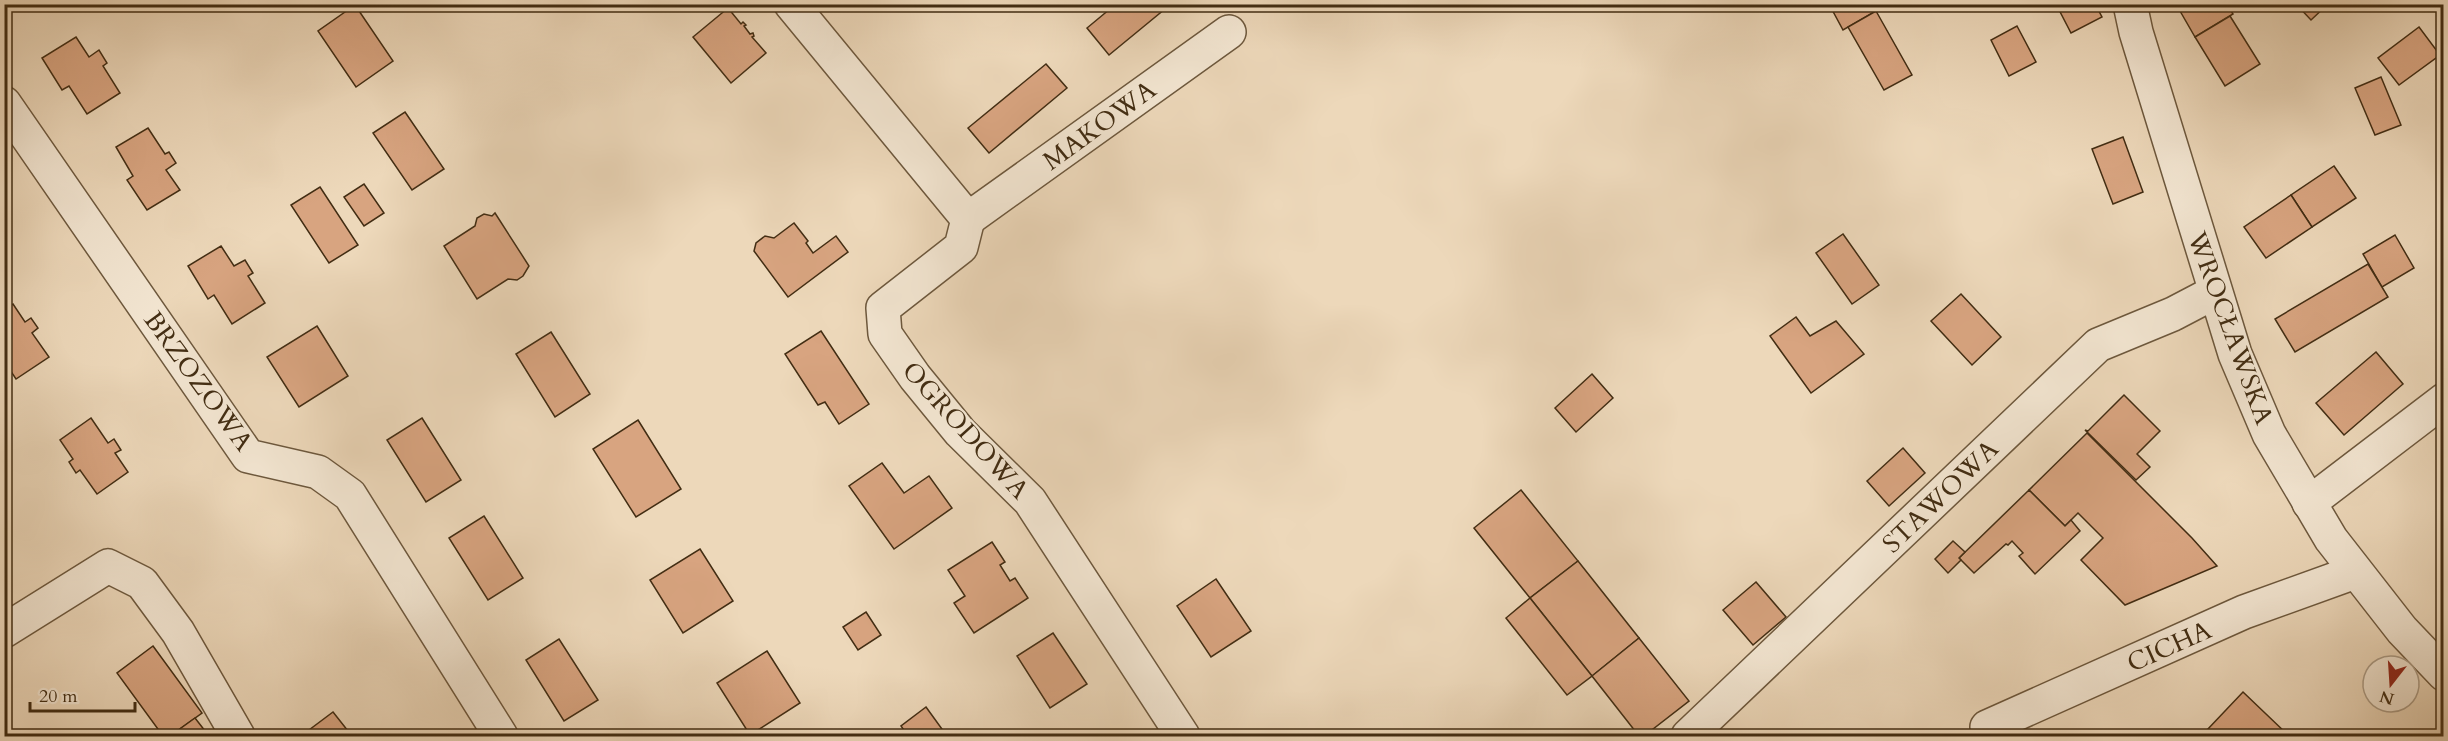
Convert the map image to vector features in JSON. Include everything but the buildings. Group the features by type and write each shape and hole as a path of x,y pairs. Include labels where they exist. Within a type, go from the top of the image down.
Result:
{"street":[{"path":"791,4 968,219"},
{"name":"WROCŁAWSKA","path":"2130,4 2142,54 2235,354 2269,434 2331,539 2402,630 2444,675"},
{"name":"MAKOWA","path":"968,219 1229,32"},
{"name":"BRZOZOWA","path":"4,103 248,456 318,472 350,495 501,736"},
{"name":"OGRODOWA","path":"968,219 961,247 883,308 885,334 915,377 960,432 1030,501 1183,736"},
{"name":"STAWOWA","path":"1692,735 2098,345 2173,314 2215,292"},
{"path":"2309,503 2444,400"},
{"path":"4,631 108,566 142,583 178,632 238,736"},
{"name":"CICHA","path":"1987,727 2244,612 2355,572"}]}
